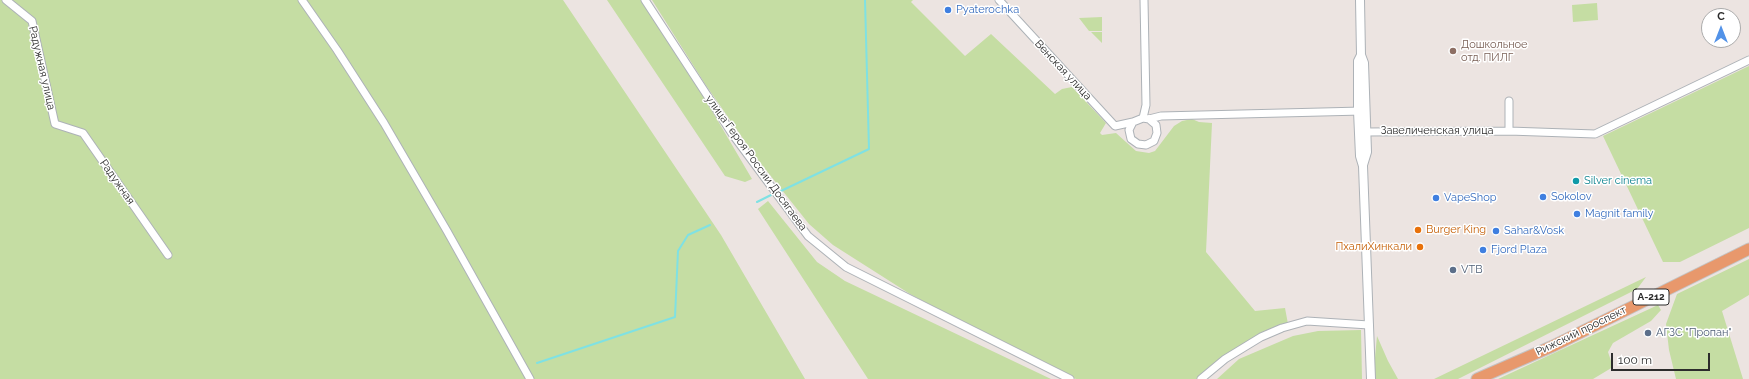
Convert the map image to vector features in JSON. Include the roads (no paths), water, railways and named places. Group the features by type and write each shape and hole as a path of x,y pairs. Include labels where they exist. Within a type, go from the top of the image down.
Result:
{"highway":[{"name":"Рижский проспект","path":"1477,379 1553,346 1749,249"}],"street":[{"name":"Радужная улица","path":"6,0 32,21 55,124"},
{"path":"302,0 337,50 384,123 447,231 530,379"},
{"name":"улица Героя России Досягаева","path":"645,0 733,135 808,236 846,267 1070,379"},
{"name":"Венская улица","path":"999,0 1115,126 1133,122"},
{"path":"1144,0 1146,118"},
{"path":"1360,0 1361,55 1358,61 1367,152 1362,166"},
{"name":"Завеличенская улица","path":"1366,132 1509,131 1595,134 1749,60"},
{"name":"Завеличенская улица","path":"1509,101 1509,131"},
{"path":"1146,118 1156,125 1157,133 1154,141 1146,145 1138,144 1131,139 1130,130 1133,122 1146,118 1161,116 1362,111"},
{"path":"1362,111 1360,156 1362,166 1371,379"},
{"name":"Радужная","path":"55,124 83,133 168,255"},
{"path":"1202,379 1225,359 1261,337 1282,328 1307,321 1369,325"}],"waterway":[{"path":"781,191 869,149 865,0"},
{"path":"757,202 771,195"},
{"path":"537,363 675,317 678,251 688,235 710,225"}],"place":[{"name":"Pyaterochka","path":"948,10"},
{"name":"Дошкольное отд. ПИЛГ","path":"1453,51"},
{"name":"Silver cinema","path":"1576,181"},
{"name":"Sokolov","path":"1543,197"},
{"name":"VapeShop","path":"1436,198"},
{"name":"Magnit family","path":"1577,214"},
{"name":"Burger King","path":"1418,230"},
{"name":"Sahar&Vosk","path":"1496,231"},
{"name":"ПхалиХинкали","path":"1420,247"},
{"name":"Fjord Plaza","path":"1483,250"},
{"name":"VTB","path":"1453,270"},
{"name":"АГЗС \"Пропан\"","path":"1648,333"}]}
